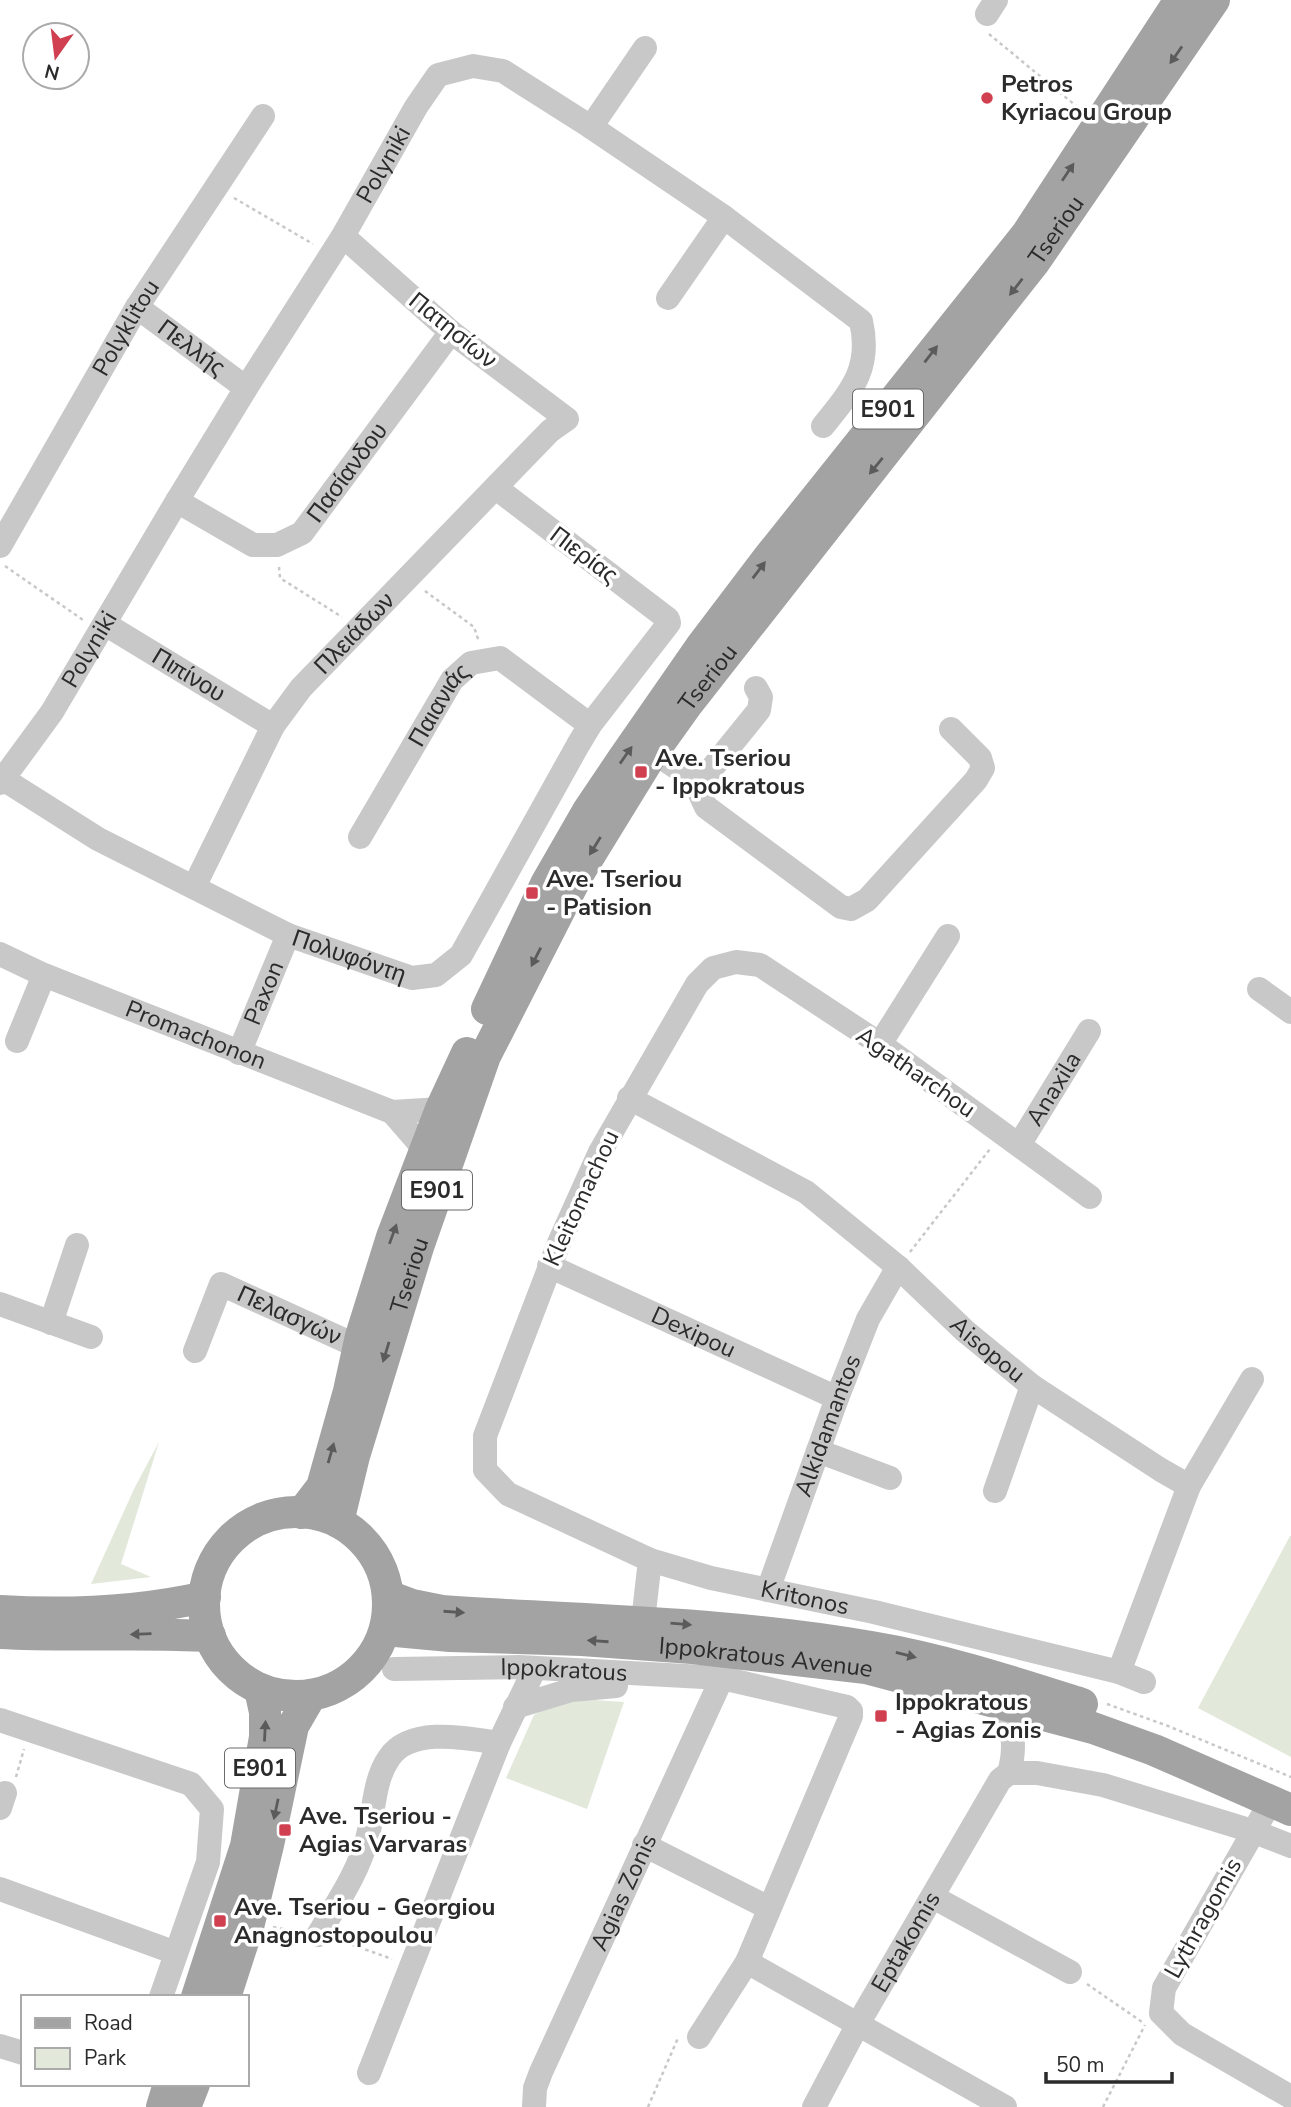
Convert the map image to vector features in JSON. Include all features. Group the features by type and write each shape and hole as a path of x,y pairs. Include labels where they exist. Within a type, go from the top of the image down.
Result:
{"main road":[{"name":"Tseriou","path":"338,1522 354,1456 418,1247 485,1056 578,874 653,752 742,634 1035,261 1214,0"},
{"name":"Tseriou","path":"302,1513 321,1488 392,1237 441,1108 546,884 587,811 700,648 769,557 1027,234 1100,125 1167,7"},
{"path":"302,1513 320,1515 338,1522 363,1540 380,1566 388,1596 385,1630 375,1652 359,1672 339,1686 311,1695 290,1696 260,1689 239,1676 221,1658 209,1636 204,1608 208,1579 217,1557 232,1538 251,1524 273,1515 302,1513"},
{"name":"Ippokratous Avenue","path":"388,1596 412,1605 442,1611 741,1629 873,1647 998,1677 1163,1733 1284,1800"},
{"path":"0,1611 163,1607 205,1597"},
{"name":"Ippokratous Avenue","path":"385,1630 450,1636 692,1648 866,1668 1093,1728 1284,1800"},
{"path":"0,1633 61,1636 159,1633 209,1636"},
{"name":"E901","path":"198,1995 246,1846 265,1737 265,1712 260,1689"},
{"name":"E901","path":"226,1995 249,1923 293,1726 311,1695"},
{"path":"162,2107 168,2086"},
{"path":"185,2107 193,2086"}],"street":[{"path":"591,127 645,48"},
{"name":"Polyniki","path":"2,781 52,712 177,501 337,245 416,107 438,75 473,66 503,71 724,217 861,321 865,340 864,362 855,383 823,426"},
{"name":"Polyklitou","path":"1,547 136,307 263,116"},
{"path":"668,298 724,217"},
{"name":"Πατησίων","path":"337,245 567,419"},
{"name":"Πελλής","path":"136,307 246,388"},
{"name":"Πασίανδου","path":"277,545 302,533 451,332"},
{"name":"Πλειάδων","path":"194,887 273,726 301,688 550,431 567,419"},
{"name":"Πιερίας","path":"496,488 668,619 669,623"},
{"path":"177,501 253,545 277,545"},
{"name":"Πολυφόντη","path":"2,781 98,839 288,935 412,978 436,975 461,955 590,725 669,623"},
{"name":"Πιπίνου","path":"103,628 273,726"},
{"name":"Παιανιάς","path":"360,837 452,680 471,663 500,658 590,725"},
{"path":"757,688 761,697 759,710 701,783 700,794 706,807 841,907 851,909 867,900 976,780 983,768 980,758 951,729"},
{"path":"653,752 701,783"},
{"name":"Paxon","path":"239,1053 288,935"},
{"path":"880,1044 948,936"},
{"name":"Promachonon","path":"0,954 44,975 392,1112 441,1108"},
{"name":"Agatharchou","path":"736,962 760,965 880,1044 1090,1197"},
{"name":"Kleitomachou","path":"485,1469 485,1436 549,1266 600,1152 697,984 713,968 736,962"},
{"path":"17,1041 44,975"},
{"path":"1259,989 1291,1012"},
{"name":"Anaxila","path":"1011,1139 1089,1031"},
{"name":"Aisopou","path":"629,1098 806,1192 898,1266 965,1331 1032,1386 1189,1486"},
{"name":"Promachonon","path":"392,1112 425,1150"},
{"path":"51,1323 77,1245"},
{"name":"Dexipou","path":"549,1266 837,1398"},
{"name":"Alkidamantos","path":"768,1590 868,1320 898,1266"},
{"name":"Πελασγών","path":"195,1350 221,1284 359,1347"},
{"path":"0,1304 91,1337"},
{"path":"1119,1672 1189,1486 1252,1379"},
{"path":"995,1491 1032,1386"},
{"path":"818,1451 890,1478"},
{"name":"Kritonos","path":"485,1469 508,1494 650,1560 711,1578 874,1612 1119,1672 1144,1682"},
{"path":"643,1621 650,1560"},
{"path":"369,2073 499,1743 534,1670 529,1638"},
{"name":"Ippokratous","path":"394,1669 519,1667 534,1670 722,1678 847,1707 851,1716 769,1908"},
{"name":"Agias Zonis","path":"535,2107 535,2088 541,2072 722,1678"},
{"path":"515,1707 571,1690 623,1685 695,1691"},
{"path":"1003,1703 1014,1738 1015,1754 1004,1776"},
{"path":"1014,1738 1045,1715"},
{"path":"0,1720 191,1784 212,1809 208,1862 162,1995"},
{"path":"318,1936 359,1862 368,1835 381,1775 388,1759 398,1747 414,1741 451,1735 499,1743"},
{"path":"1004,1776 1037,1773 1103,1785 1252,1831 1291,1846"},
{"name":"Eptakomis","path":"814,2107 858,2024 1004,1776"},
{"name":"Lythragomis","path":"1153,2019 1164,1988 1252,1831 1284,1800"},
{"path":"644,1845 769,1908 747,1962 699,2037"},
{"path":"0,1889 176,1953"},
{"path":"933,1897 1070,1972"},
{"path":"747,1962 1005,2107"},
{"path":"1153,2019 1291,2097"},
{"path":"0,2046 21,2052"}],"path":[{"path":"991,7 985,24 989,35 1100,125"},
{"path":"216,187 337,245"},
{"path":"277,545 280,578 360,628"},
{"path":"1,547 103,628"},
{"path":"408,578 474,627 485,660"},
{"path":"898,1266 1011,1139"},
{"path":"3,1801 13,1787 29,1729"},
{"path":"1070,1972 1153,2019 1103,2107"},
{"path":"648,2107 677,2038 699,2037"}],"green space":[{"path":"159,1442 121,1564 151,1577 91,1584 135,1487"},
{"path":"1291,1536 1291,1757 1198,1708"},
{"path":"565,1698 624,1702 587,1809 506,1778 534,1715"}],"place":[{"name":"Petros Kyriacou Group","path":"987,98"},
{"name":"Ave. Tseriou - Ippokratous","path":"641,772"},
{"name":"Ave. Tseriou - Patision","path":"532,893"},
{"name":"Ippokratous - Agias Zonis","path":"881,1716"},
{"name":"Ave. Tseriou - Agias Varvaras","path":"285,1830"},
{"name":"Ave. Tseriou - Georgiou Anagnostopoulou","path":"220,1921"}]}
